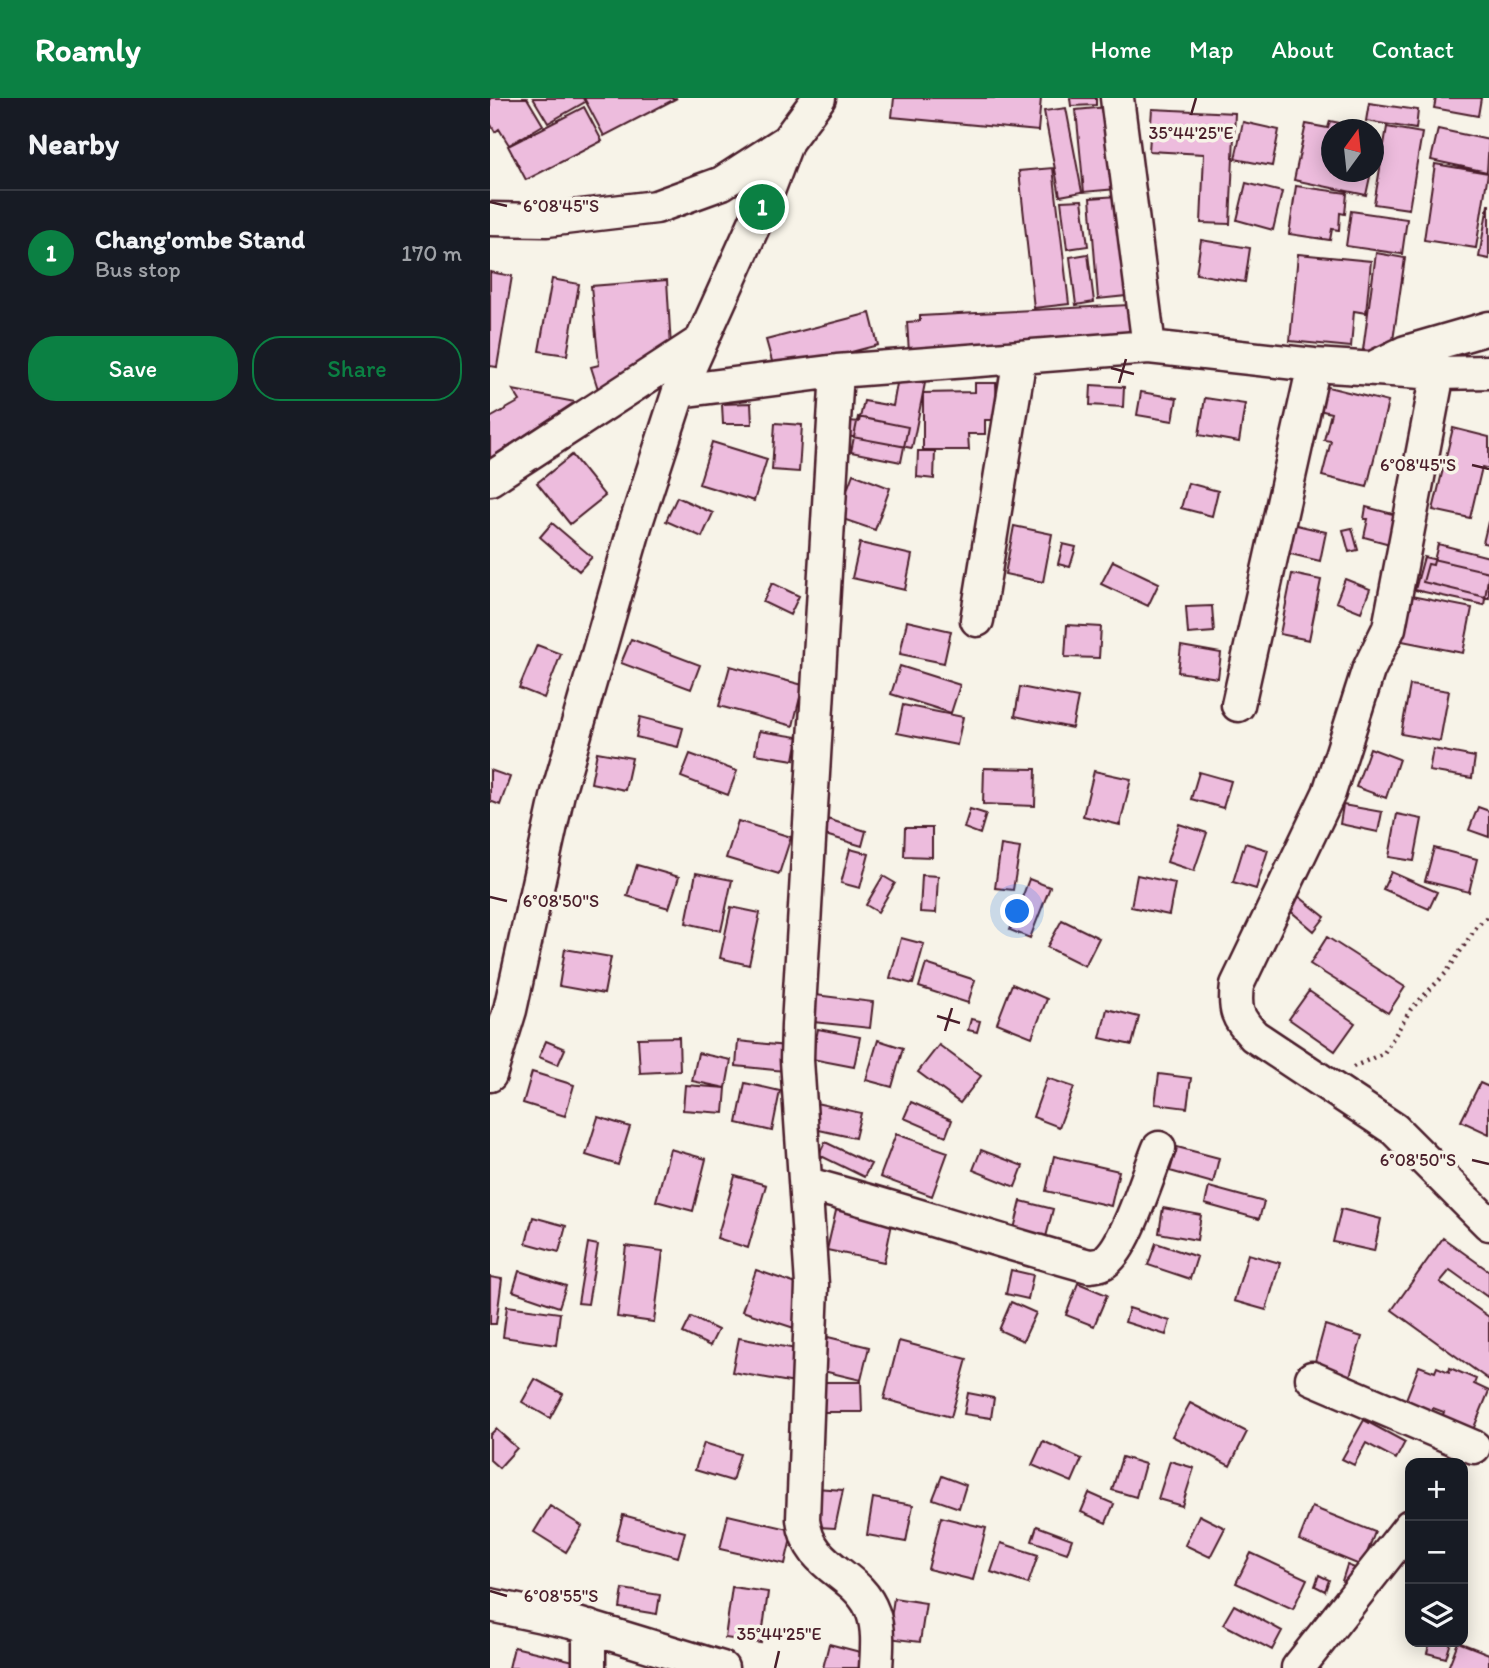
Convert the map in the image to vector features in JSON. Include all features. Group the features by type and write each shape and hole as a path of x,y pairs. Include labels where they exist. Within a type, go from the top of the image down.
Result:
{"street":[{"path":"490,1075 509,1010 558,793 635,526 679,391 762,207 787,141 819,98"},
{"path":"1117,98 1149,347"},
{"path":"490,219 547,220 656,207 722,183 787,141"},
{"path":"1373,369 1406,352 1489,328"},
{"path":"490,479 700,342"},
{"path":"679,391 837,371 1149,347 1314,365 1438,373 1489,372"},
{"path":"977,620 1020,357"},
{"path":"1238,705 1314,365"},
{"path":"837,371 797,1025 797,1073 807,1184 811,1285 804,1535 817,1555 869,1603 874,1615 876,1668"},
{"path":"1438,373 1389,628 1368,671 1329,793 1237,985 1236,1017 1254,1036 1394,1129 1489,1224"},
{"path":"807,1184 892,1207 1022,1248 1089,1266 1102,1265 1112,1256 1124,1234 1159,1148"},
{"path":"1312,1378 1475,1446"},
{"path":"1298,1668 1405,1532"},
{"path":"490,1605 589,1627 722,1668"},
{"path":"589,1627 589,1668"}],"path":[{"path":"1307,1072 1362,1065 1384,1054 1411,1009 1446,973 1477,926 1489,915"}],"building":[{"path":"490,98 527,98 543,125 509,145 499,129 495,132 490,123"},
{"path":"533,98 583,98 585,102 548,123"},
{"path":"584,98 677,98 604,136"},
{"path":"894,98 1041,98 1038,131 892,117"},
{"path":"1070,98 1096,98 1096,105 1071,106"},
{"path":"1436,98 1481,98 1478,116 1434,108"},
{"path":"1369,103 1418,110 1416,129 1384,124 1384,119 1366,119"},
{"path":"584,107 602,141 526,180 508,146"},
{"path":"1107,107 1116,189 1084,192 1076,110"},
{"path":"1066,108 1082,192 1060,196 1044,111"},
{"path":"1152,109 1235,113 1230,224 1201,223 1204,154 1149,151"},
{"path":"1243,122 1279,130 1272,166 1235,159"},
{"path":"1306,124 1321,127 1321,182 1369,182 1366,195 1294,180"},
{"path":"1387,127 1422,133 1409,209 1374,204 1378,182 1384,182"},
{"path":"1438,129 1489,140 1487,172 1431,160"},
{"path":"1435,164 1488,173 1476,248 1424,240"},
{"path":"1053,168 1069,304 1034,308 1019,171"},
{"path":"1246,183 1282,192 1273,230 1237,220"},
{"path":"1296,186 1347,193 1345,214 1340,213 1339,230 1332,229 1330,240 1289,234"},
{"path":"1118,196 1126,296 1098,299 1090,198"},
{"path":"1082,200 1088,246 1067,249 1061,201"},
{"path":"1489,205 1489,259 1479,257"},
{"path":"1351,211 1407,219 1402,254 1346,246"},
{"path":"1201,240 1250,248 1245,282 1196,274"},
{"path":"1376,253 1405,258 1391,354 1363,350"},
{"path":"1088,254 1094,302 1076,305 1070,257"},
{"path":"1298,254 1371,261 1366,313 1354,311 1351,347 1290,341"},
{"path":"490,272 512,276 497,367 490,366"},
{"path":"552,279 579,284 567,355 539,351"},
{"path":"667,280 671,348 598,389 591,367 599,365 591,286"},
{"path":"1129,305 1132,341 909,353 907,322 920,321 920,316"},
{"path":"870,313 878,345 775,372 766,340"},
{"path":"898,378 925,383 912,448 847,436 850,421 859,422 864,401 893,406"},
{"path":"975,383 996,383 997,420 985,420 985,434 968,434 969,450 923,450 923,393 975,392"},
{"path":"1091,385 1124,387 1123,407 1090,405"},
{"path":"1320,385 1388,402 1367,487 1322,476 1331,441 1324,440 1331,413 1315,409"},
{"path":"513,390 575,402 490,458 490,418 520,401"},
{"path":"1141,392 1177,398 1173,421 1137,415"},
{"path":"1205,398 1245,404 1239,442 1199,435"},
{"path":"751,403 752,424 723,424 722,404"},
{"path":"858,417 908,427 901,462 851,452"},
{"path":"775,423 802,425 799,472 772,470"},
{"path":"1453,428 1489,437 1489,469 1482,467 1470,518 1433,510"},
{"path":"712,442 767,459 754,501 699,484"},
{"path":"918,451 935,451 934,479 917,477"},
{"path":"572,455 605,496 570,524 537,483"},
{"path":"853,474 890,488 875,530 837,517"},
{"path":"1188,483 1218,491 1212,516 1181,508"},
{"path":"677,497 713,513 702,537 666,521"},
{"path":"1366,507 1408,518 1401,547 1364,537 1368,519 1364,519"},
{"path":"552,523 592,557 579,571 540,537"},
{"path":"1288,523 1326,532 1320,561 1282,552"},
{"path":"1489,523 1489,544 1483,543"},
{"path":"1014,526 1052,534 1043,582 1005,574"},
{"path":"1352,528 1358,550 1349,552 1343,530"},
{"path":"860,543 912,555 905,590 852,578"},
{"path":"1063,544 1076,547 1070,567 1058,564"},
{"path":"1438,544 1489,557 1489,598 1423,582 1428,564 1433,565"},
{"path":"1424,557 1489,572 1484,605 1415,590"},
{"path":"1113,561 1159,583 1148,606 1101,584"},
{"path":"1292,574 1321,580 1309,640 1280,634"},
{"path":"1345,579 1370,589 1361,612 1336,602"},
{"path":"772,583 799,596 790,615 763,602"},
{"path":"1406,595 1472,608 1463,653 1397,640"},
{"path":"1212,606 1214,632 1188,634 1186,607"},
{"path":"907,621 951,631 944,663 900,654"},
{"path":"1067,625 1101,627 1099,658 1065,657"},
{"path":"631,639 700,665 691,689 621,663"},
{"path":"537,645 561,654 544,698 519,688"},
{"path":"1181,646 1221,653 1218,678 1178,672"},
{"path":"730,666 803,685 793,726 719,706"},
{"path":"900,666 960,685 951,713 891,694"},
{"path":"1410,685 1449,691 1440,741 1401,734"},
{"path":"1020,687 1078,698 1072,728 1015,716"},
{"path":"903,705 963,717 957,745 897,733"},
{"path":"640,717 683,728 678,747 636,737"},
{"path":"759,731 798,737 794,760 755,754"},
{"path":"1370,748 1399,759 1386,798 1356,787"},
{"path":"1433,749 1475,757 1472,778 1429,771"},
{"path":"597,752 632,758 625,790 591,783"},
{"path":"690,754 737,771 728,795 681,777"},
{"path":"984,768 1036,769 1035,806 983,804"},
{"path":"490,770 510,777 500,805 490,801"},
{"path":"1094,771 1131,779 1120,825 1083,816"},
{"path":"1199,772 1231,781 1223,808 1191,799"},
{"path":"1343,805 1382,812 1378,832 1340,824"},
{"path":"1478,807 1489,811 1489,837 1469,830"},
{"path":"970,809 986,814 980,834 964,828"},
{"path":"1397,814 1422,819 1414,861 1389,857"},
{"path":"827,819 866,831 862,846 822,834"},
{"path":"738,821 791,837 779,874 726,858"},
{"path":"1179,824 1207,833 1194,871 1167,862"},
{"path":"905,828 932,828 932,857 904,856"},
{"path":"1245,843 1268,850 1256,889 1233,882"},
{"path":"1001,845 1020,848 1013,890 995,888"},
{"path":"1434,848 1477,859 1469,892 1425,881"},
{"path":"850,849 869,854 860,888 841,883"},
{"path":"637,865 679,877 669,908 627,896"},
{"path":"1391,872 1437,892 1429,909 1383,889"},
{"path":"696,873 732,880 721,931 686,923"},
{"path":"922,875 938,876 936,913 920,912"},
{"path":"1137,875 1175,883 1169,915 1131,907"},
{"path":"883,876 895,883 878,912 866,905"},
{"path":"1029,879 1050,887 1030,938 1010,930"},
{"path":"1297,895 1325,917 1314,931 1287,908"},
{"path":"731,907 760,913 749,965 720,958"},
{"path":"1062,920 1099,938 1085,966 1047,947"},
{"path":"1327,937 1405,987 1388,1013 1310,964"},
{"path":"901,938 924,944 913,984 890,978"},
{"path":"565,949 611,957 604,994 559,986"},
{"path":"926,964 975,980 968,1003 919,987"},
{"path":"1012,984 1047,999 1032,1037 997,1023"},
{"path":"1309,991 1355,1023 1335,1051 1289,1019"},
{"path":"807,994 873,1002 870,1028 804,1021"},
{"path":"1107,1009 1139,1017 1132,1045 1100,1038"},
{"path":"971,1019 980,1021 977,1032 968,1030"},
{"path":"818,1029 860,1037 854,1067 812,1059"},
{"path":"679,1037 680,1071 640,1073 638,1038"},
{"path":"878,1040 903,1048 892,1087 866,1080"},
{"path":"546,1041 565,1049 558,1065 539,1057"},
{"path":"738,1041 786,1046 784,1071 736,1066"},
{"path":"939,1045 981,1076 960,1103 918,1072"},
{"path":"698,1053 731,1060 726,1088 692,1081"},
{"path":"532,1072 574,1085 565,1116 523,1103"},
{"path":"1159,1074 1191,1078 1187,1108 1155,1104"},
{"path":"1047,1078 1074,1087 1059,1127 1033,1117"},
{"path":"745,1083 780,1091 772,1131 737,1123"},
{"path":"1480,1083 1489,1087 1489,1134 1461,1121"},
{"path":"685,1085 726,1088 724,1113 683,1110"},
{"path":"911,1102 952,1120 946,1136 904,1118"},
{"path":"816,1103 861,1113 855,1138 810,1128"},
{"path":"598,1117 630,1127 618,1165 586,1155"},
{"path":"896,1134 948,1152 932,1196 880,1177"},
{"path":"825,1142 871,1164 864,1177 819,1155"},
{"path":"1177,1147 1219,1158 1213,1183 1170,1171"},
{"path":"670,1149 706,1159 693,1211 656,1201"},
{"path":"981,1150 1023,1166 1015,1187 973,1170"},
{"path":"1054,1156 1119,1171 1111,1206 1046,1191"},
{"path":"735,1176 766,1185 748,1248 717,1238"},
{"path":"1209,1187 1264,1202 1259,1219 1205,1204"},
{"path":"1021,1201 1053,1209 1046,1237 1014,1229"},
{"path":"838,1202 894,1214 884,1262 827,1250"},
{"path":"1163,1208 1201,1215 1197,1240 1159,1233"},
{"path":"1341,1209 1381,1219 1374,1251 1333,1242"},
{"path":"533,1217 566,1226 559,1252 526,1243"},
{"path":"1443,1238 1489,1271 1489,1298 1450,1270 1440,1282 1489,1317 1489,1380 1392,1310"},
{"path":"588,1243 598,1245 588,1304 578,1303"},
{"path":"1156,1243 1197,1257 1190,1279 1148,1265"},
{"path":"626,1246 663,1251 654,1322 617,1317"},
{"path":"1248,1254 1280,1263 1266,1310 1234,1301"},
{"path":"756,1270 808,1288 794,1328 742,1311"},
{"path":"1011,1270 1033,1275 1028,1299 1006,1294"},
{"path":"519,1271 566,1286 559,1307 513,1291"},
{"path":"490,1277 502,1279 496,1324 490,1324"},
{"path":"1078,1283 1107,1295 1094,1326 1066,1315"},
{"path":"1011,1302 1036,1313 1023,1341 999,1330"},
{"path":"507,1306 560,1313 556,1345 503,1337"},
{"path":"1129,1308 1170,1321 1166,1335 1125,1322"},
{"path":"691,1317 718,1330 710,1346 683,1333"},
{"path":"1325,1325 1362,1337 1350,1376 1314,1365"},
{"path":"828,1337 869,1347 861,1380 819,1370"},
{"path":"739,1338 801,1350 795,1383 732,1372"},
{"path":"899,1341 967,1359 951,1417 884,1399"},
{"path":"1419,1366 1435,1372 1437,1367 1449,1372 1450,1368 1476,1379 1474,1384 1489,1391 1473,1430 1442,1417 1444,1412 1433,1408 1431,1413 1405,1402"},
{"path":"535,1379 563,1394 550,1418 522,1402"},
{"path":"816,1382 861,1382 862,1412 817,1412"},
{"path":"968,1393 994,1398 991,1418 964,1414"},
{"path":"1190,1403 1247,1432 1230,1466 1172,1436"},
{"path":"1364,1420 1405,1442 1396,1459 1366,1443 1354,1465 1342,1459"},
{"path":"496,1429 517,1448 499,1468 490,1460 490,1435"},
{"path":"1043,1441 1082,1459 1072,1482 1032,1465"},
{"path":"704,1443 740,1454 732,1481 695,1470"},
{"path":"1122,1457 1145,1464 1136,1497 1112,1490"},
{"path":"1170,1461 1194,1468 1182,1506 1158,1499"},
{"path":"942,1476 966,1485 959,1508 933,1499"},
{"path":"815,1488 843,1490 835,1528 817,1527"},
{"path":"1089,1493 1114,1504 1106,1523 1081,1512"},
{"path":"873,1498 913,1505 906,1542 867,1535"},
{"path":"550,1506 582,1526 566,1552 534,1532"},
{"path":"1312,1507 1375,1532 1362,1566 1299,1540"},
{"path":"623,1515 685,1532 678,1557 616,1540"},
{"path":"728,1515 793,1530 785,1564 720,1549"},
{"path":"1199,1515 1225,1528 1210,1557 1185,1545"},
{"path":"941,1517 986,1528 973,1580 928,1569"},
{"path":"1037,1526 1072,1539 1067,1553 1032,1541"},
{"path":"1001,1543 1038,1555 1028,1584 991,1572"},
{"path":"1251,1553 1307,1579 1293,1609 1236,1583"},
{"path":"1347,1565 1360,1570 1355,1586 1342,1581"},
{"path":"1319,1575 1329,1580 1325,1591 1315,1586"},
{"path":"732,1587 768,1592 761,1643 725,1638"},
{"path":"623,1589 660,1595 657,1614 620,1608"},
{"path":"894,1598 926,1603 920,1642 888,1638"},
{"path":"1234,1605 1282,1631 1272,1650 1223,1624"},
{"path":"829,1644 864,1653 860,1668 823,1668"},
{"path":"1468,1646 1489,1654 1489,1668 1448,1668 1456,1647"},
{"path":"514,1647 578,1662 576,1668 509,1668"},
{"path":"1429,1647 1449,1647 1446,1658 1427,1653"}],"place":[{"name":"Chang'ombe Stand","path":"762,207"}]}
